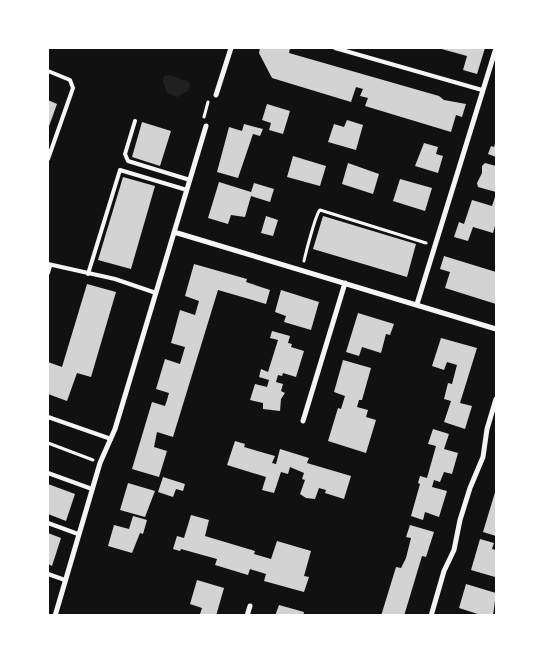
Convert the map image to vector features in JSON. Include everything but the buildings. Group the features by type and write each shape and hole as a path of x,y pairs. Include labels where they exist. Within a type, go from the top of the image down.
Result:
{"street":[{"path":"216,95 231,48"},
{"path":"417,304 496,48"},
{"path":"55,616 78,534 100,463 111,439 206,126"},
{"path":"174,232 496,329"},
{"path":"303,421 345,283"},
{"path":"431,616 444,571 454,550 460,520 470,488 483,457 496,399"},
{"path":"247,616 250,606"}],"lane":[{"path":"334,48 482,90"},
{"path":"48,71 70,80 73,88 48,160"},
{"path":"135,121 125,154 128,161 190,180"},
{"path":"88,274 120,170 187,190"},
{"path":"48,273 49,265 115,279 156,293"},
{"path":"48,417 111,439"},
{"path":"48,473 92,489"},
{"path":"48,523 78,534"},
{"path":"48,574 65,580"}],"path":[{"path":"206,126 204,116 209,100 216,95"},
{"path":"301,270 312,236 315,214 320,210 436,246"},
{"path":"48,443 100,463"}],"shaded area":[{"path":"169,75 188,81 190,85 188,91 177,97 167,93 163,81 164,76"}]}
